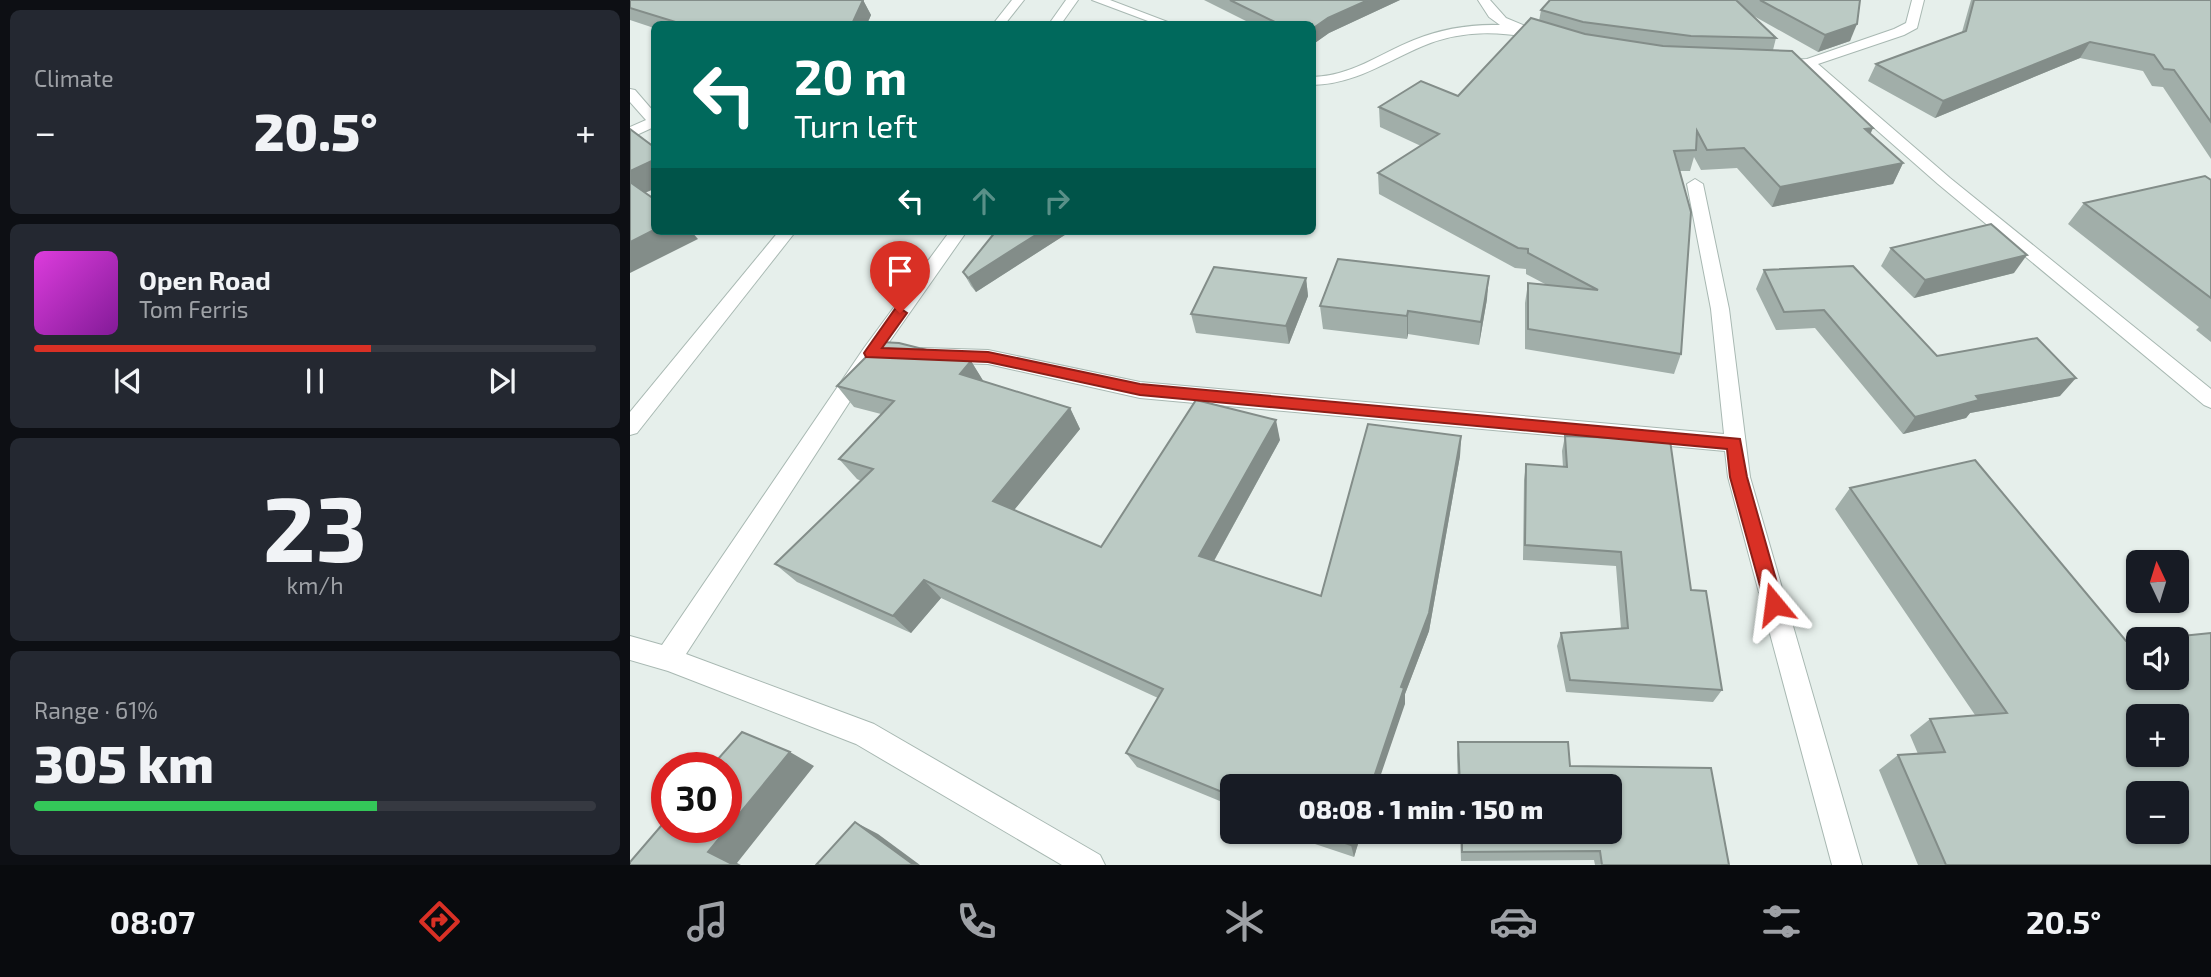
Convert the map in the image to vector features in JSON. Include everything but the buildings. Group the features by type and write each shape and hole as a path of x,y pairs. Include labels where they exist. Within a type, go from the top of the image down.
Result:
{"street":[{"path":"1001,21 1018,0"},
{"path":"1057,21 1072,0"},
{"path":"1098,0 1158,21"},
{"path":"1484,0 1497,18 1526,32"},
{"path":"1782,62 1808,63 1905,29 1912,25 1918,0"},
{"path":"1316,81 1356,76 1417,43 1472,28 1526,32 1562,41"},
{"path":"1808,63 1944,181 2211,400"},
{"path":"630,93 651,118"},
{"path":"630,133 651,122"},
{"path":"1695,184 1720,309 1738,477 1847,865"},
{"path":"630,427 785,235"},
{"path":"668,659 871,353 956,235"},
{"path":"871,353 988,357 1140,390 1734,443"},
{"path":"630,648 668,659 864,734 1090,865"}],"route":[{"path":"900,313 871,353 988,357 1140,390 1734,443 1738,477 1774,604"}]}
